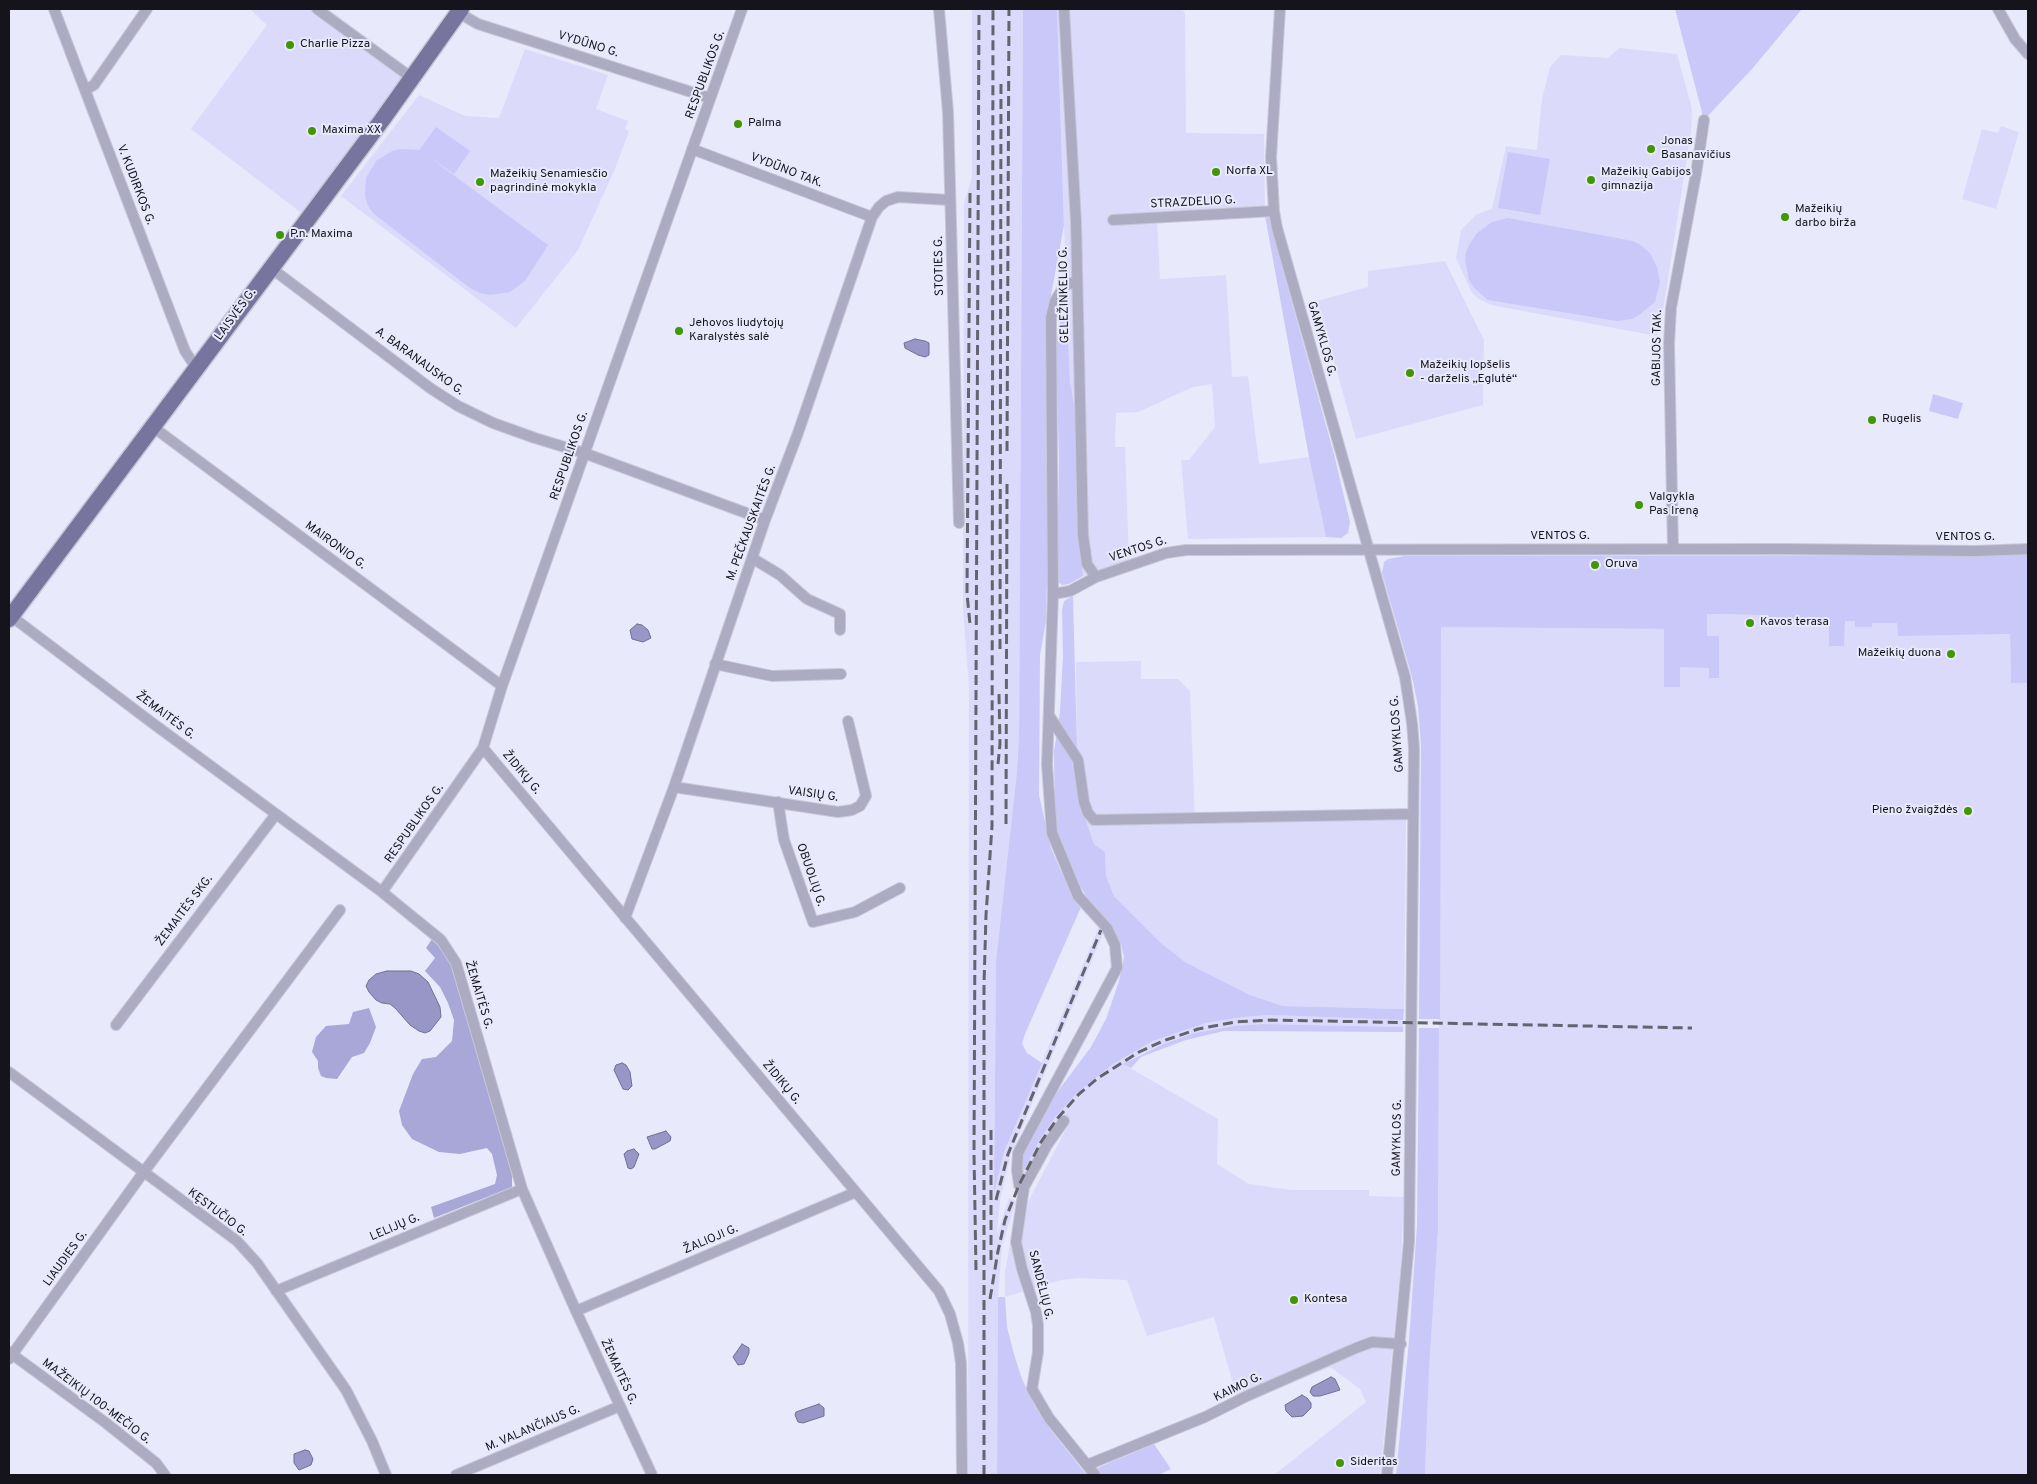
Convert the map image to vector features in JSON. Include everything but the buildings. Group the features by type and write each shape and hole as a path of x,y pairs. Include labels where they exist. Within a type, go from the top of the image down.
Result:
{"main road":[{"name":"LAISVĖS G.","path":"10,617 197,369 460,11"}],"street":[{"name":"V. KUDIRKOS G.","path":"54,9 185,352 197,369"},
{"path":"85,90 94,86 147,9"},
{"path":"317,9 412,78"},
{"name":"RESPUBLIKOS G.","path":"382,892 483,748 502,686 742,9"},
{"name":"STOTIES G.","path":"939,9 948,112 958,523"},
{"name":"GELEŽINKELIO G.","path":"1064,9 1077,280 1083,535 1087,564 1096,577"},
{"name":"GAMYKLOS G.","path":"1280,9 1271,157 1274,211 1284,256 1370,550 1404,677 1410,702 1414,748 1409,1232 1401,1344 1387,1475"},
{"path":"1998,9 2015,39 2028,54"},
{"name":"VYDŪNO G.","path":"460,11 478,24 710,98"},
{"name":"GABIJOS TAK.","path":"1673,549 1668,344 1670,308 1696,174 1704,120"},
{"name":"VYDŪNO TAK.","path":"692,149 872,217"},
{"name":"M. PEČKAUSKAITĖS G.","path":"625,918 674,787 765,520 798,433 872,217 878,207 886,201 898,197 950,200"},
{"name":"STRAZDELIO G.","path":"1113,220 1274,211"},
{"name":"A. BARANAUSKO G.","path":"271,268 430,388 458,406 493,423 584,453 765,520"},
{"path":"1024,1187 1019,1185 1017,1170 1018,1154 1117,968 1115,945 1107,928 1078,896 1052,833 1047,765 1053,594 1051,318 1055,301 1064,286 1077,280"},
{"name":"MAIRONIO G.","path":"153,427 502,686"},
{"name":"VENTOS G.","path":"1053,594 1070,591 1096,577 1166,553 1186,550 1673,549 1974,551 2028,549"},
{"path":"752,558 780,575 807,599 840,614 840,630"},
{"name":"ŽEMAITĖS G.","path":"10,617 382,892 441,940 456,963 522,1189 652,1475"},
{"path":"715,664 772,676 841,674"},
{"path":"1049,716 1078,760 1084,802 1088,813 1094,820 1413,814"},
{"name":"VAISIŲ G.","path":"674,787 838,812 852,810 860,806 866,796 848,721"},
{"name":"ŽIDIKŲ G.","path":"483,748 938,1291 950,1314 958,1343 962,1475"},
{"name":"OBUOLIŲ G.","path":"778,802 784,840 813,922 855,912 900,888"},
{"name":"ŽEMAITĖS SKG.","path":"116,1025 276,814"},
{"path":"143,1173 340,910"},
{"name":"KĘSTUČIO G.","path":"9,1072 237,1242 257,1263 346,1390 372,1441 386,1475"},
{"name":"SANDĖLIŲ G.","path":"1064,1121 1047,1145 1024,1187 1016,1242 1038,1325 1038,1352 1032,1389 1049,1418 1096,1475"},
{"name":"LIAUDIES G.","path":"10,1355 143,1173"},
{"name":"LELIJŲ G.","path":"276,1291 522,1189"},
{"name":"ŽALIOJI G.","path":"576,1310 856,1192"},
{"name":"KAIMO G.","path":"1087,1465 1205,1418 1247,1396 1356,1348 1372,1342 1401,1344"},
{"name":"MAŽEIKIŲ 100-MEČIO G.","path":"10,1355 113,1428 156,1463 165,1475"},
{"name":"M. VALANČIAUS G.","path":"456,1475 620,1406"}],"shaded area":[{"path":"250,9 328,9 411,70 303,214 191,129 267,25"},
{"path":"972,9 1023,9 1019,735 1017,771 996,961 994,1190 1004,1152 1099,927 1105,929 1011,1154 1000,1200 997,1234 1009,1198 1016,1201 1002,1246 998,1297 997,1475 968,1475 969,686 963,610 964,203 972,177"},
{"path":"1023,9 1057,9 1064,225 1050,301 1048,542 1046,621 1040,655 1039,795 1051,848 1081,907 1025,1034 1022,1044 1027,1053 1042,1063 1004,1152 994,1193 996,961 1017,771 1019,735"},
{"path":"1057,9 1182,9 1185,14 1186,133 1264,134 1265,216 1157,220 1160,279 1226,275 1232,377 1248,376 1259,464 1309,457 1326,537 1188,539 1181,460 1189,460 1215,427 1212,384 1193,387 1138,412 1116,413 1115,447 1125,447 1129,561 1083,576 1079,532 1076,415 1070,381"},
{"path":"1675,9 1802,9 1752,69 1704,120"},
{"name":"Mažeikių Gabijos gimnazija","path":"1619,48 1677,54 1692,109 1691,132 1662,317 1657,336 1491,305 1472,293 1456,258 1461,230 1477,214 1492,209 1506,146 1537,150 1542,99 1550,67 1561,55 1608,58"},
{"name":"Mažeikių Senamiesčio pagrindinė mokykla","path":"525,49 608,75 596,109 628,121 625,129 629,131 615,169 578,250 516,328 341,196 419,95 465,116 499,118"},
{"path":"2001,126 2019,132 1996,209 1962,199 1982,129 1998,133"},
{"path":"436,127 470,151 454,174 425,154 548,245 525,281 510,292 490,295 470,288 374,214 368,206 365,196 366,178 376,161 392,151 401,149 421,150"},
{"path":"1508,152 1550,159 1540,215 1498,208"},
{"path":"1265,216 1271,218 1282,267 1334,454 1350,522 1348,533 1341,538 1326,537 1309,457"},
{"path":"1508,218 1633,241 1639,244 1650,253 1657,267 1660,282 1655,302 1632,319 1617,321 1488,300 1474,288 1469,280 1465,260 1466,252 1477,233 1492,222"},
{"name":"Mažeikių lopšelis - darželis „Eglutė“","path":"1445,261 1484,340 1483,405 1356,439 1317,301 1368,287 1368,271"},
{"path":"1067,313 1070,381 1076,415 1079,532 1083,576 1069,584 1062,585 1058,582 1057,577 1059,460 1056,346 1061,315"},
{"path":"915,339 929,343 929,355 925,357 918,355 905,348 904,343"},
{"path":"1933,394 1963,403 1958,419 1929,411"},
{"path":"2028,555 2028,683 2011,683 2010,634 1898,636 1897,623 1872,623 1872,627 1855,627 1855,621 1845,621 1844,646 1829,646 1829,623 1765,622 1765,615 1707,614 1707,636 1719,636 1719,678 1709,678 1709,668 1680,667 1680,687 1664,687 1664,629 1441,627 1440,1019 1419,1019 1421,745 1418,706 1412,677 1382,573 1384,562 1388,559 1404,556"},
{"path":"1073,596 1077,747 1072,763 1083,812 1094,844 1105,852 1106,876 1114,896 1161,943 1185,962 1250,995 1283,1006 1404,1009 1403,1020 1270,1015 1243,1017 1206,1023 1153,1041 1113,1064 1078,1092 1056,1116 1039,1141 1023,1173 1021,1161 1023,1153 1049,1103 1091,1047 1106,1019 1119,981 1124,957 1121,944 1112,928 1087,898 1066,860 1058,838 1055,814 1054,752 1060,712 1063,656 1062,610 1064,601"},
{"path":"1707,614 1765,615 1766,622 1829,623 1829,645 1844,621 1855,621 1855,627 1872,627 1872,623 1897,623 1898,635 2010,634 2011,683 2028,683 2028,1475 1425,1475 1429,1371 1438,1230 1441,627 1664,629 1664,687 1680,687 1680,667 1719,636 1707,636"},
{"path":"637,624 642,625 648,630 651,638 643,642 632,639 630,630"},
{"path":"1141,661 1141,679 1178,679 1190,691 1195,820 1406,816 1404,1009 1283,1006 1250,995 1185,962 1161,943 1114,896 1106,876 1105,852 1094,844 1083,812 1072,763 1077,747 1076,662"},
{"path":"432,939 443,951 454,970 512,1175 512,1187 434,1218 431,1207 495,1184 497,1175 492,1154 487,1148 460,1154 439,1152 412,1139 402,1125 399,1111 413,1074 422,1059 436,1057 452,1041 454,1020 448,1003 440,987 425,971 435,958 426,948"},
{"path":"387,971 411,971 419,974 428,982 440,1007 441,1017 430,1031 425,1033 419,1031 410,1025 390,1004 376,1000 369,992 366,986 369,980 376,974"},
{"path":"369,1008 376,1027 364,1053 352,1057 337,1079 321,1076 318,1061 312,1052 316,1037 326,1026 349,1024 353,1012"},
{"path":"1270,1015 1403,1020 1403,1027 1262,1024 1234,1026 1195,1033 1163,1044 1123,1064 1218,1119 1217,1164 1249,1184 1291,1190 1369,1190 1369,1196 1404,1197 1401,1262 1380,1475 1274,1475 1366,1402 1360,1389 1330,1367 1239,1405 1214,1317 1147,1336 1127,1280 1079,1278 1061,1280 1005,1297 1005,1272 1012,1233 1067,1127 1060,1120 1026,1175 1023,1173 1039,1141 1056,1116 1078,1092 1113,1064 1153,1041 1206,1023"},
{"path":"1262,1024 1403,1027 1403,1032 1224,1031 1186,1040 1141,1057 1131,1068 1123,1064 1163,1044 1195,1033 1234,1026"},
{"path":"1419,1028 1439,1028 1438,1230 1429,1371 1425,1475 1396,1475 1409,1341 1417,1225"},
{"path":"622,1063 626,1065 630,1072 632,1086 628,1090 623,1089 614,1070 616,1065"},
{"path":"666,1131 671,1137 670,1141 652,1149 647,1137"},
{"path":"634,1149 639,1154 634,1167 631,1169 628,1168 624,1154"},
{"path":"998,1297 1005,1297 1007,1327 1014,1354 1022,1379 1034,1405 1050,1429 1085,1473 1154,1444 1171,1469 1159,1475 997,1475"},
{"path":"742,1344 749,1348 749,1353 744,1364 738,1365 733,1357"},
{"path":"1331,1377 1335,1379 1340,1390 1320,1396 1313,1396 1310,1392 1312,1387"},
{"path":"1302,1395 1311,1403 1311,1408 1303,1416 1292,1417 1286,1411 1285,1405"},
{"path":"819,1404 824,1408 824,1416 803,1423 798,1422 795,1415 796,1412"},
{"path":"305,1450 309,1451 313,1459 311,1465 299,1470 294,1463 294,1454"}],"railway":[{"path":"976,1270 974,1154 979,9"},
{"path":"984,1475 984,985 986,915 992,826 993,9"},
{"path":"1007,451 1009,9"},
{"path":"1000,649 1001,84"},
{"path":"970,193 967,594 970,624"},
{"path":"1006,824 1007,484"},
{"path":"998,764 1000,744 999,694"},
{"path":"996,1200 1008,1154 1101,930"},
{"path":"990,1299 1005,1220 1019,1185 1041,1142 1057,1119 1079,1094 1098,1078 1139,1052 1163,1041 1198,1029 1235,1022 1270,1020 1692,1028"},
{"path":"991,1125 991,1260"}],"place":[{"name":"Charlie Pizza","path":"290,45"},
{"name":"Palma","path":"738,124"},
{"name":"Maxima XX","path":"312,131"},
{"name":"Jonas Basanavičius","path":"1651,149"},
{"name":"Norfa XL","path":"1216,172"},
{"name":"Mažeikių Gabijos gimnazija","path":"1591,180"},
{"name":"Mažeikių Senamiesčio pagrindinė mokykla","path":"480,182"},
{"name":"Mažeikių darbo birža","path":"1785,217"},
{"name":"P.n. Maxima","path":"280,235"},
{"name":"Jehovos liudytojų Karalystės salė","path":"679,331"},
{"name":"Mažeikių lopšelis - darželis „Eglutė“","path":"1410,373"},
{"name":"Rugelis","path":"1872,420"},
{"name":"Valgykla Pas Ireną","path":"1639,505"},
{"name":"Oruva","path":"1595,565"},
{"name":"Kavos terasa","path":"1750,623"},
{"name":"Mažeikių duona","path":"1951,654"},
{"name":"Pieno žvaigždės","path":"1968,811"},
{"name":"Kontesa","path":"1294,1300"},
{"name":"Sideritas","path":"1340,1463"}]}
